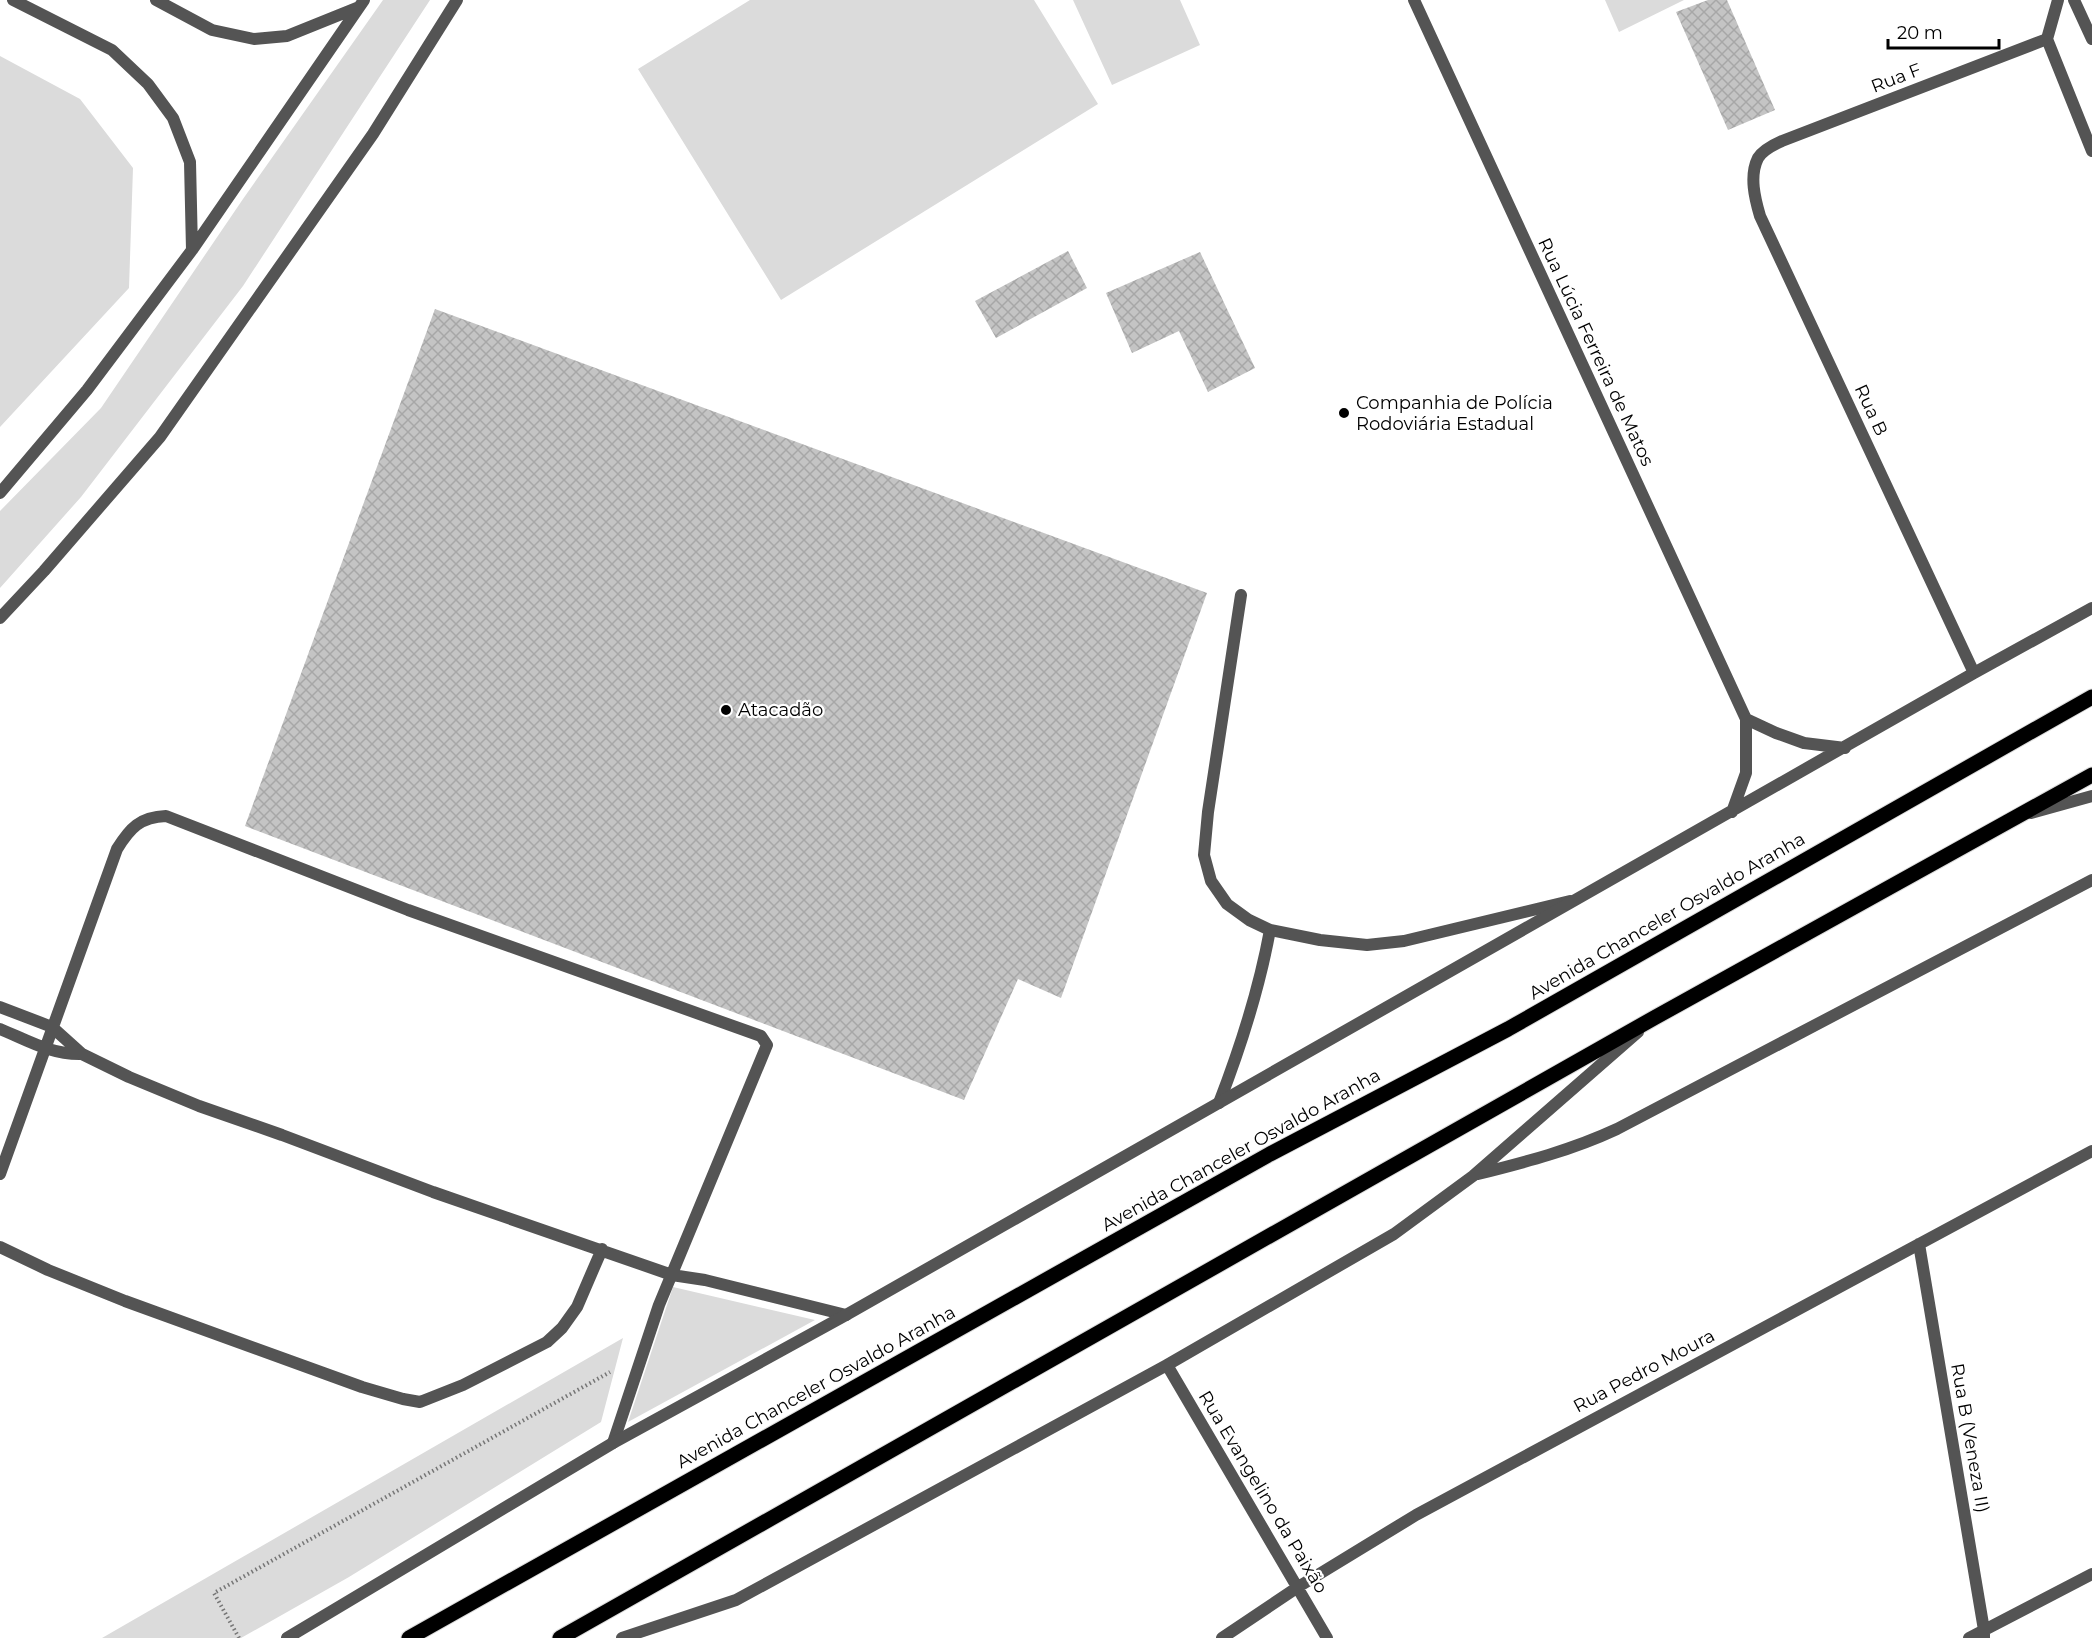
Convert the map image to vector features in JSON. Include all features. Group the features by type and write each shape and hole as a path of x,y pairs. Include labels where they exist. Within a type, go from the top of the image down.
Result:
{"main road":[{"name":"Avenida Chanceler Osvaldo Aranha","path":"409,1638 1260,1160 1519,1023 2092,697"},
{"path":"560,1638 1654,1018 2092,774"}],"street":[{"path":"13,0 111,50 148,84 173,118 190,162 192,250"},
{"path":"156,0 212,30 254,39 287,36 362,3"},
{"path":"0,618 44,572 160,437 373,134 457,0"},
{"name":"Rua Lúcia Ferreira de Matos","path":"1414,0 1746,719"},
{"path":"2058,0 2047,39 2092,152"},
{"path":"2074,0 2088,21 2092,39"},
{"path":"0,493 87,390 192,250 362,3"},
{"name":"Rua F","path":"1758,158 1768,148 1782,141 2047,39"},
{"name":"Rua B","path":"1758,158 1754,177 1754,196 1760,216 1974,673"},
{"path":"1241,596 1203,855 1211,881 1227,904 1249,920 1270,930 1320,940 1367,945 1404,941 1578,899"},
{"path":"287,1638 613,1443 846,1314 2092,608"},
{"path":"1732,812 1746,773 1746,719 1776,734 1804,743 1845,748"},
{"path":"2013,819 2092,796"},
{"path":"0,1174 117,849 126,834 136,824 152,817 166,816 408,910 762,1036 767,1045 645,1344 613,1443"},
{"path":"1473,1176 1554,1154 1617,1129 2092,880"},
{"path":"1219,1102 1249,1020 1270,930"},
{"path":"0,1007 52,1027 82,1054 129,1077 199,1106 412,1185 672,1275 705,1280 846,1314"},
{"path":"622,1638 736,1600 1167,1365 1394,1234 1473,1176 1654,1018"},
{"path":"0,1029 60,1054 82,1054"},
{"name":"Rua Pedro Moura","path":"1222,1638 1298,1587 1416,1515 2092,1151"},
{"name":"Rua B (Veneza II)","path":"1920,1244 1984,1634"},
{"path":"0,1247 48,1270 125,1301 362,1387 420,1402 463,1385 547,1342 562,1328 578,1307 602,1250"},
{"name":"Rua Evangelino da Paixão","path":"1167,1365 1327,1638"},
{"path":"1969,1638 1984,1634 2092,1574"}],"path":[{"path":"239,1638 214,1593 602,1376"}],"shaded area":[{"path":"383,0 430,0 243,286 81,497 0,588 0,511 101,408 243,199"},
{"path":"750,0 1034,0 1098,104 781,300 638,69"},
{"path":"1073,0 1180,0 1200,45 1112,85"},
{"path":"1605,0 1684,0 1619,32"},
{"path":"0,56 80,99 133,168 129,288 0,427"},
{"path":"673,1287 815,1320 628,1422"},
{"path":"623,1338 601,1422 349,1577 241,1638 102,1638"}],"building":[{"path":"1708,0 1727,0 1775,110 1728,130 1676,12"},
{"path":"1068,251 1087,288 996,338 975,301"},
{"path":"1200,252 1255,368 1208,392 1179,331 1132,353 1106,293"},
{"name":"Atacadão","path":"435,309 1207,593 1061,998 1018,979 964,1100 245,826"}],"place":[{"name":"Companhia de Polícia Rodoviária Estadual","path":"1344,413"},
{"name":"Atacadão","path":"726,710"}]}
